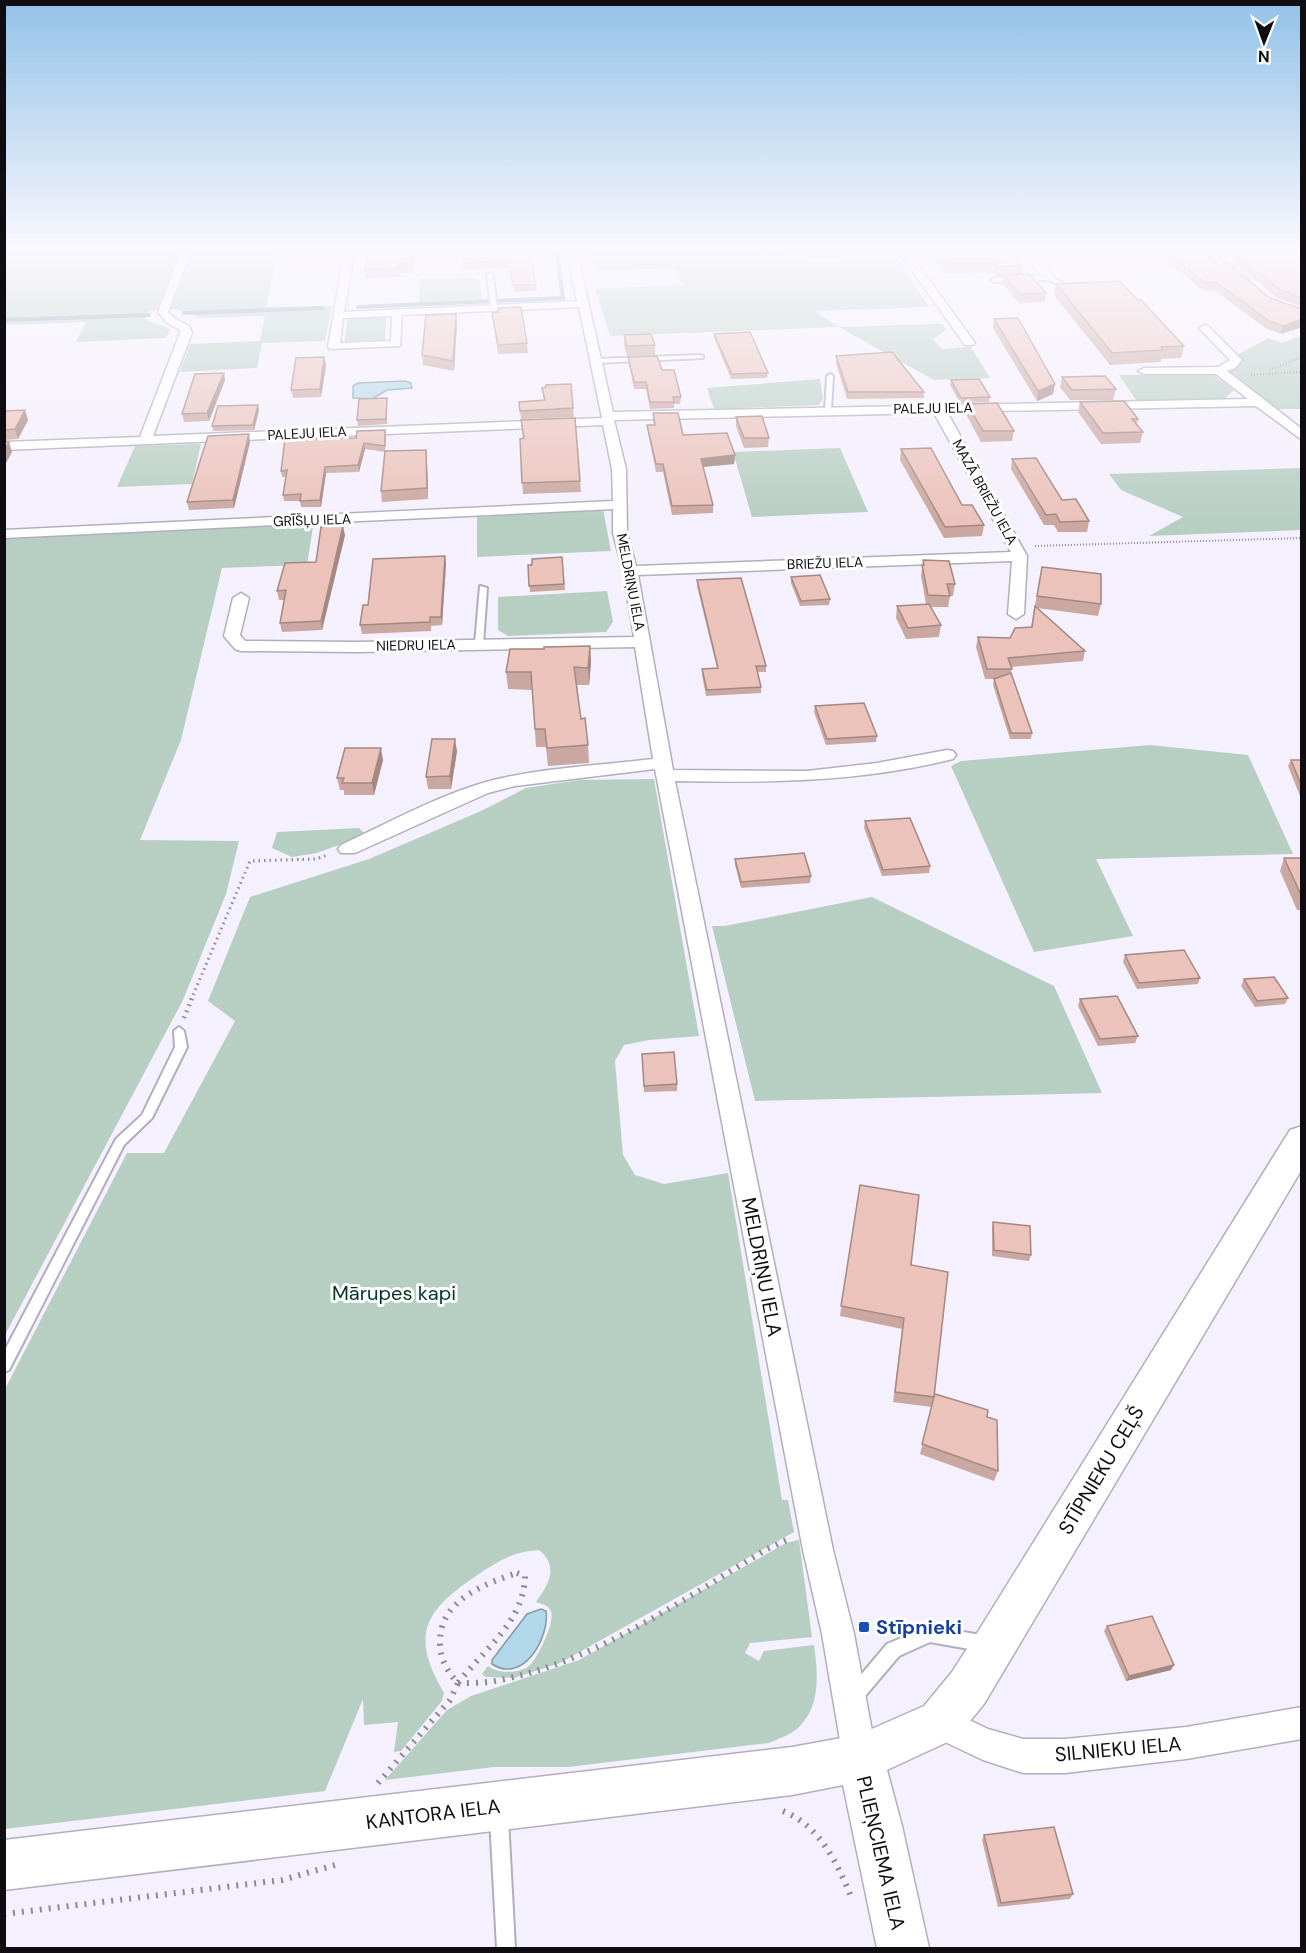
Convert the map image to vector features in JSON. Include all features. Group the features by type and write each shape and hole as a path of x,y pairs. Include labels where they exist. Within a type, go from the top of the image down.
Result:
{"main road":[{"name":"STĪPNIEKU CEĻŠ","path":"860,1758 940,1722 968,1688 1302,1139"},
{"name":"KANTORA IELA","path":"4,1864 792,1771 860,1758"},
{"name":"PLIEŅCIEMA IELA","path":"860,1758 878,1826 903,1948"}],"street":[{"path":"145,441 184,339"},
{"path":"335,339 334,347 396,344 396,339"},
{"name":"MELDRIŅU IELA","path":"591,339 619,469 620,533 630,571 664,769 814,1529 838,1634 860,1758"},
{"path":"966,339 969,343"},
{"path":"1144,371 1219,370 1231,366 1236,360 1215,339"},
{"path":"1219,370 1302,436"},
{"name":"PALEJU IELA","path":"4,446 828,410 1257,402"},
{"name":"MAZĀ BRIEŽU IELA","path":"938,408 1018,551 1016,614"},
{"name":"GRĪŠĻU IELA","path":"4,534 619,505"},
{"name":"BRIEŽU IELA","path":"630,571 1018,551"},
{"name":"NIEDRU IELA","path":"241,598 232,636 241,646 357,647 643,642"},
{"path":"348,849 482,789 514,781 664,769 761,777 809,776 893,766 947,755"},
{"name":"SILNIEKU IELA","path":"940,1722 983,1744 1023,1756 1065,1756 1186,1743 1302,1723"}],"lane":[{"path":"596,361 701,357"},
{"path":"828,410 830,376"},
{"path":"479,644 483,588"},
{"path":"4,1366 120,1142 146,1118 181,1047 179,1031"},
{"path":"850,1700 893,1650 930,1634 995,1646"},
{"path":"498,1806 506,1948"}],"path":[{"path":"1230,379 1284,366 1302,357"},
{"path":"1262,372 1302,372"},
{"path":"1018,551 1302,538"},
{"path":"179,1031 250,861 316,859 348,849"},
{"path":"376,1786 450,1700 458,1683 507,1626 522,1601 527,1586 525,1576 517,1573 479,1587 452,1605 440,1631 439,1651 445,1670 458,1683 473,1684 513,1678 563,1663 785,1540 814,1529"},
{"path":"770,1811 781,1810 790,1813 808,1824 816,1833 844,1878 856,1910"},
{"path":"4,1914 282,1880 347,1862"}],"green space":[{"path":"77,339 140,339 76,342"},
{"path":"260,339 325,339 325,341 262,343 257,368 180,372 190,344 260,341"},
{"path":"345,339 385,339 385,342 344,343"},
{"path":"861,339 933,339 942,349 971,347 990,378 934,380"},
{"path":"1266,339 1282,343 1292,339 1301,339 1301,409 1274,409 1231,375 1231,371 1241,363 1237,355"},
{"path":"1211,373 1234,390 1224,399 1136,400 1119,375"},
{"path":"820,379 823,398 819,405 714,409 707,388"},
{"path":"201,444 192,484 117,487 135,446"},
{"path":"840,448 868,512 752,517 733,452"},
{"path":"1301,468 1301,530 1149,536 1183,517 1121,490 1109,474"},
{"path":"603,509 611,551 477,557 477,517"},
{"path":"303,523 313,527 307,565 222,568 181,740 140,840 239,841 226,894 183,1000 5,1335 5,536"},
{"path":"607,591 613,622 606,632 508,636 498,630 498,597"},
{"path":"1150,745 1248,755 1293,854 1096,859 1133,936 1034,952 951,766 961,761"},
{"name":"Mārupes kapi","path":"654,779 699,1036 649,1040 624,1045 615,1061 623,1155 635,1175 664,1184 728,1173 782,1500 788,1500 794,1532 560,1663 514,1678 486,1677 482,1674 488,1666 492,1669 510,1672 522,1670 531,1664 542,1646 551,1623 550,1609 536,1602 548,1583 549,1563 539,1550 513,1555 491,1566 458,1589 434,1613 425,1640 433,1673 444,1693 442,1701 401,1751 394,1752 398,1722 364,1725 363,1699 325,1791 5,1829 5,1389 127,1153 164,1153 235,1021 208,1001 250,897 369,859 481,811 526,788 580,780"},
{"path":"359,828 366,835 317,853 292,857 272,848 277,832"},
{"path":"872,897 1054,986 1102,1093 755,1101 712,926 725,926"},
{"path":"799,1540 812,1637 750,1643 745,1653 759,1661 764,1651 814,1645 817,1678 814,1700 805,1720 791,1733 769,1743 568,1767 494,1767 385,1780 447,1710 471,1696 579,1660 786,1543"}],"water":[{"path":"405,381 411,383 412,388 387,390 372,399 353,398 353,386 358,383"},
{"path":"541,1609 546,1611 544,1633 532,1655 524,1663 514,1668 504,1669 492,1664 492,1660 527,1614"}],"building":[{"path":"424,339 454,339 453,361 422,355"},
{"path":"497,339 526,339 527,343 498,345"},
{"path":"625,339 653,339 655,345 627,346"},
{"path":"716,339 753,339 768,373 732,374"},
{"path":"1006,339 1030,339 1055,384 1038,391"},
{"path":"1101,339 1178,339 1184,346 1161,347 1163,350 1112,353"},
{"path":"892,352 924,392 848,392 836,356"},
{"path":"657,356 662,370 674,370 681,397 673,397 674,402 650,402 646,382 634,382 628,357"},
{"path":"324,357 320,389 291,390 296,358"},
{"path":"224,373 207,413 182,414 195,374"},
{"path":"1105,376 1116,389 1072,390 1062,377"},
{"path":"979,379 990,397 961,398 951,380"},
{"path":"571,384 573,408 520,411 519,402 545,400 542,388 546,385"},
{"path":"387,398 386,419 357,420 359,399"},
{"path":"1124,401 1138,419 1132,419 1143,432 1103,433 1080,402"},
{"path":"997,403 1014,431 983,431 967,404"},
{"path":"258,405 253,425 212,426 218,406"},
{"path":"25,410 15,429 4,430 4,411"},
{"path":"653,413 678,413 683,435 727,433 735,455 701,459 713,505 672,506 663,464 656,464 647,425 655,425"},
{"path":"762,416 769,438 744,438 736,417"},
{"path":"575,418 580,481 522,483 520,439 524,438 521,420"},
{"path":"385,430 385,446 364,443 358,465 325,467 320,500 300,501 301,494 283,495 287,470 281,471 285,439 356,438 357,431"},
{"path":"249,434 233,500 187,502 208,436"},
{"path":"931,448 962,505 972,505 984,525 945,527 901,449"},
{"path":"426,450 427,488 381,491 385,451"},
{"path":"1036,458 1062,500 1076,499 1089,521 1060,522 1056,514 1046,515 1012,459"},
{"path":"343,526 321,621 280,623 286,590 277,591 285,563 316,562 321,527"},
{"path":"445,556 441,617 430,617 430,622 360,625 363,605 368,605 373,559"},
{"path":"562,557 564,584 529,586 528,565 532,565 532,559"},
{"path":"923,560 949,561 955,584 947,584 950,596 928,595"},
{"path":"1042,567 1101,574 1101,604 1037,596"},
{"path":"820,575 830,599 801,601 791,577"},
{"path":"741,578 766,666 756,666 761,687 707,690 702,669 718,668 697,580"},
{"path":"929,604 941,625 908,628 897,606"},
{"path":"1035,606 1085,651 1008,658 1012,669 987,669 978,637 1010,638 1015,628 1032,627"},
{"path":"590,646 588,668 574,667 581,719 585,718 588,745 547,748 545,729 535,729 531,672 506,672 510,649"},
{"path":"1011,673 1032,733 1011,733 994,679"},
{"path":"864,703 877,736 827,739 815,706"},
{"path":"432,739 455,739 450,776 426,777"},
{"path":"345,748 381,748 372,783 342,783 344,778 337,778"},
{"path":"1291,760 1302,760 1302,787"},
{"path":"910,818 930,866 883,870 865,821"},
{"path":"804,853 811,876 741,882 735,859"},
{"path":"1284,858 1302,858 1302,897"},
{"path":"1184,950 1200,978 1139,983 1125,955"},
{"path":"1274,977 1288,998 1257,1001 1244,979"},
{"path":"1117,996 1138,1036 1100,1039 1080,999"},
{"path":"674,1052 677,1084 644,1086 642,1054"},
{"path":"860,1185 919,1195 911,1265 948,1272 934,1397 895,1392 904,1318 841,1306"},
{"path":"993,1222 1030,1226 1031,1255 994,1250"},
{"path":"935,1394 988,1410 987,1417 997,1420 998,1471 922,1444"},
{"path":"1152,1616 1174,1665 1129,1676 1107,1626"},
{"path":"1054,1827 1073,1894 1001,1903 984,1835"}],"place":[{"name":"Stīpnieki","path":"864,1627"}]}
